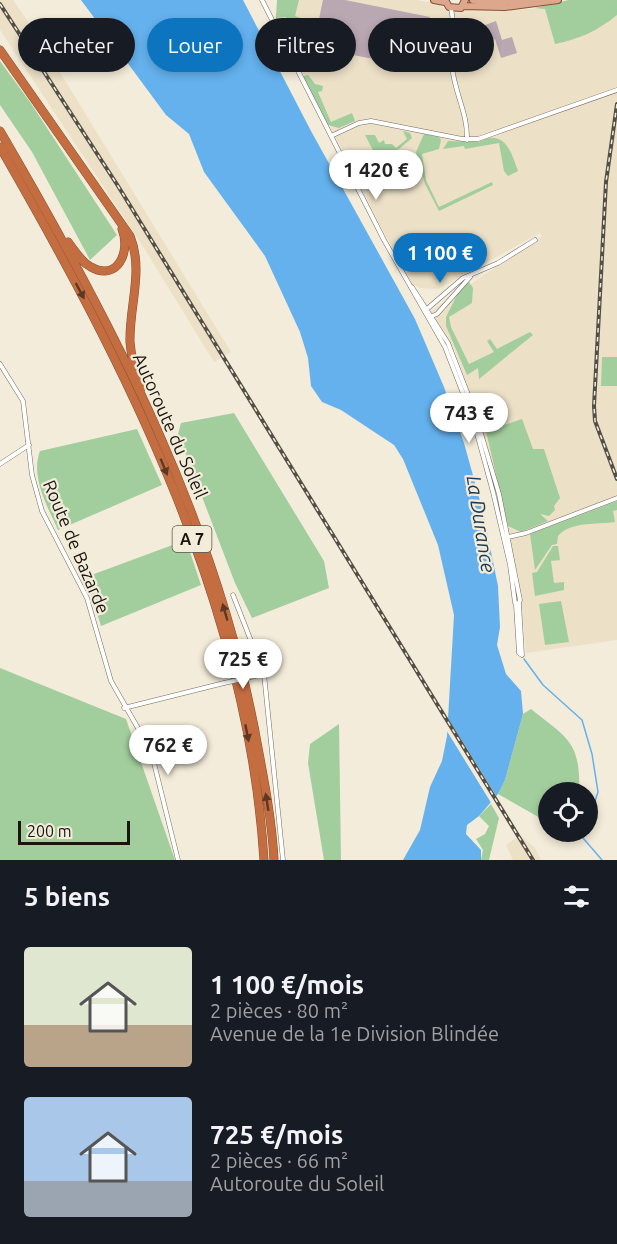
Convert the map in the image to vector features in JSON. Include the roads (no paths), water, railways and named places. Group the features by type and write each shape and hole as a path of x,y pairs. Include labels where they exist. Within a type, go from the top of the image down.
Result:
{"highway":[{"path":"0,50 130,236 135,249 137,268 130,345 140,381 160,426 164,444"},
{"path":"0,55 120,225 126,246 123,259 111,269 93,268 83,262 54,225"},
{"name":"Autoroute du Soleil","path":"0,131 111,330 164,444 214,575 251,706 262,768 273,860"},
{"name":"Autoroute du Soleil","path":"0,147 105,339 159,454 209,588 242,707 254,772 264,860"},
{"path":"0,156 52,240"}],"main road":[{"path":"434,0 460,6 505,7 558,0"},
{"path":"473,0 499,2 532,0"}],"street":[{"path":"262,0 402,274 430,312 473,419 507,538"},
{"path":"460,6 454,17 452,68 467,119 466,140"},
{"path":"331,136 358,123 371,121 466,140 478,139 617,90"},
{"path":"430,312 470,276 535,240"},
{"path":"402,274 430,312 453,352 478,420 507,538 518,604 519,653 517,659"},
{"path":"430,312 462,278 470,276"},
{"name":"Route de Bazarde","path":"0,364 24,401 33,482 42,511 87,598 108,674 124,708 151,751 178,860"},
{"path":"0,464 29,445"},
{"path":"507,538 617,498"},
{"path":"233,595 264,674 284,860"},
{"path":"124,708 264,674"}],"water":[{"name":"La Durance","path":"81,0 243,0 255,23 255,72 280,72 415,319 444,387 464,443 482,508 498,586 500,627 497,645 506,674 521,691 523,714 505,780 498,794 479,816 467,825 466,834 481,850 481,860 403,860 420,830 430,787 442,761 447,736 454,615 438,545 403,459 394,445 341,410 322,402 311,386 308,358 300,332 265,256 204,172 189,134 166,115 134,72 135,18 94,18"}],"waterway":[{"path":"524,659 543,685 582,720 592,754 596,782"},
{"path":"586,842 602,860"}],"railway":[{"path":"0,4 118,186 533,860"},
{"path":"617,104 606,182 594,406 595,421 617,479"}]}
